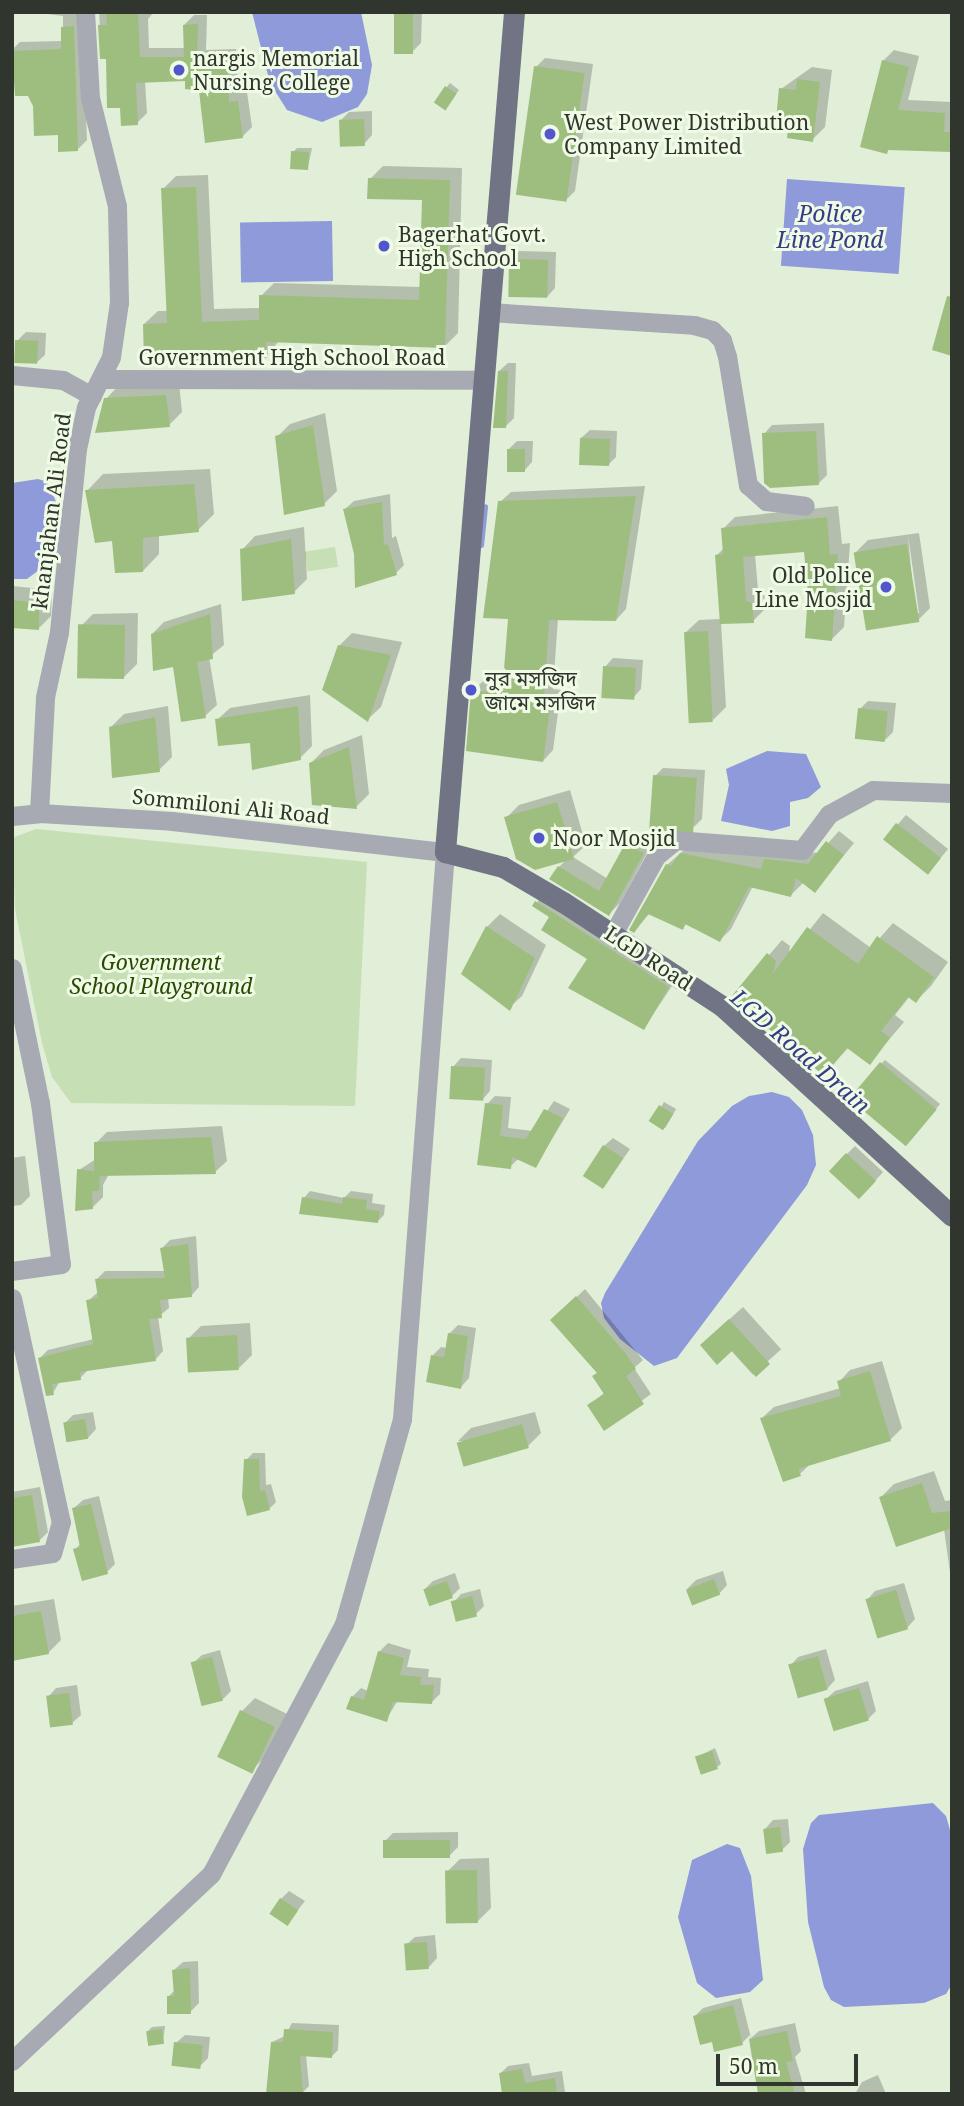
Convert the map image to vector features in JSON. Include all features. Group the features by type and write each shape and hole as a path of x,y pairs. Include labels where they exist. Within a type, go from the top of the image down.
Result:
{"main road":[{"path":"445,852 514,12"},
{"name":"LGD Road","path":"445,852 503,867 613,934 722,1006 952,1216"}],"street":[{"name":"khanjahan Ali Road","path":"39,813 45,697 59,632 77,449 96,387 111,357 119,302 117,206 90,98 85,12"},
{"path":"489,312 694,325 712,330 722,340 727,356 748,485 766,501 805,506"},
{"path":"12,375 64,380 96,387"},
{"name":"Government High School Road","path":"96,387 484,380"},
{"path":"613,934 656,856 676,840 802,850 829,814 873,790 952,793"},
{"name":"Sommiloni Ali Road","path":"12,816 39,813 172,821 445,852"},
{"path":"12,2061 211,1874 344,1624 402,1419 445,852"},
{"path":"12,968 40,1102 61,1264 12,1271"},
{"path":"12,1298 16,1327 61,1522 52,1553 12,1559"}],"green space":[{"path":"335,547 338,567 308,572 304,552"},
{"name":"Government School Playground","path":"36,829 367,862 355,1106 71,1103 52,1077 42,1043 15,909 12,838"}],"water":[{"path":"252,12 361,12 372,65 367,94 358,107 322,122 287,110 270,83"},
{"name":"Police Line Pond","path":"787,179 905,187 899,274 781,266"},
{"path":"332,221 333,281 241,283 240,223"},
{"path":"38,479 48,482 62,517 60,546 55,558 27,579 12,579 12,483"},
{"path":"767,751 806,754 821,787 808,798 790,802 790,826 772,831 721,821 729,785 726,769"},
{"path":"772,1092 789,1097 802,1110 813,1135 816,1165 807,1185 677,1358 654,1366 620,1339 604,1318 601,1303 605,1293 698,1141 732,1106 749,1096"},
{"path":"933,1803 946,1816 952,1837 952,1984 946,1994 924,2003 844,2007 831,2000 824,1987 808,1922 803,1849 811,1823 819,1815"},
{"path":"727,1844 740,1848 751,1876 763,1980 750,1992 716,1998 697,1983 678,1917 692,1860"}],"building":[{"path":"106,12 138,12 140,57 184,57 183,25 198,24 197,59 227,58 229,102 238,101 243,138 205,143 198,82 194,90 185,89 185,81 136,83 138,125 121,126 120,108 107,108 106,59 100,59 98,25 107,25"},
{"path":"394,12 413,12 413,54 394,54"},
{"path":"74,26 78,151 58,152 58,135 34,136 33,106 28,96 15,96 12,51 61,49 61,27"},
{"path":"882,60 909,67 898,110 945,113 944,132 952,132 952,152 888,150 887,154 860,147"},
{"name":"West Power Distribution Company Limited","path":"534,66 585,73 566,202 516,195"},
{"path":"797,79 820,82 813,142 787,138 789,121 776,120 779,88 796,90"},
{"path":"445,86 457,94 445,110 434,103"},
{"path":"364,119 365,146 340,147 339,120"},
{"path":"291,151 309,152 308,170 290,169"},
{"path":"368,178 450,180 445,348 266,342 267,358 144,362 143,324 167,323 161,188 196,187 202,322 259,320 259,295 419,300 422,200 367,199"},
{"path":"509,259 548,260 547,298 508,297"},
{"path":"947,296 952,297 952,356 932,350"},
{"path":"15,340 38,341 37,364 14,363"},
{"path":"498,371 508,371 506,428 493,428"},
{"path":"166,395 170,427 95,433 104,398"},
{"path":"313,425 325,506 284,515 275,436"},
{"path":"816,431 819,485 770,488 764,483 762,433"},
{"path":"580,438 610,439 609,466 579,465"},
{"path":"507,449 525,449 525,472 507,472"},
{"path":"194,484 199,532 143,538 143,572 115,573 112,541 95,543 85,490"},
{"path":"636,496 616,621 549,620 544,699 551,700 543,762 466,751 471,690 502,694 508,619 483,618 498,501"},
{"path":"382,502 384,545 388,544 397,575 355,588 354,554 343,509"},
{"path":"827,517 830,555 838,554 832,641 805,638 808,593 804,552 743,557 746,601 752,603 754,623 720,624 715,555 723,554 721,528"},
{"path":"291,539 295,594 242,601 240,549"},
{"name":"Old Police Line Mosjid","path":"907,544 919,622 866,630 854,552"},
{"path":"12,600 39,603 39,630 12,628"},
{"path":"210,614 213,659 197,662 206,718 181,722 173,667 153,671 151,634"},
{"path":"78,624 125,625 124,679 77,678"},
{"path":"708,631 713,722 689,723 684,632"},
{"path":"338,645 391,655 368,722 322,690"},
{"path":"603,666 636,668 634,700 601,698"},
{"path":"298,706 301,760 252,770 250,743 218,746 215,719"},
{"path":"858,708 888,711 885,742 855,739"},
{"path":"155,717 160,772 112,778 109,727"},
{"path":"349,747 357,809 312,805 309,763"},
{"path":"653,775 697,778 693,833 649,830"},
{"name":"Noor Mosjid","path":"557,802 574,859 535,870 516,859 504,817"},
{"path":"896,823 941,858 928,875 883,840"},
{"path":"826,841 844,855 815,893 796,878 791,897 749,887 720,942 685,924 683,930 648,914 634,933 629,930 666,864 671,866 680,853 761,869 764,859 808,864"},
{"path":"625,844 644,853 609,916 549,879 558,866 599,891"},
{"path":"535,901 669,987 644,1030 568,988 587,959 541,930 549,917 532,906"},
{"path":"486,926 535,958 510,1011 461,974"},
{"path":"807,927 858,964 877,936 934,977 916,1003 908,997 881,1031 890,1038 870,1065 847,1048 824,1076 731,997 767,953 776,961 773,974"},
{"path":"880,1062 937,1110 906,1146 849,1099"},
{"path":"451,1066 485,1068 483,1101 449,1099"},
{"path":"485,1103 503,1105 500,1136 526,1139 544,1109 563,1118 536,1168 512,1157 511,1169 477,1165"},
{"path":"659,1105 673,1114 663,1130 649,1121"},
{"path":"211,1137 216,1174 100,1176 99,1191 92,1191 93,1209 75,1211 77,1169 94,1171 94,1142"},
{"path":"603,1145 623,1158 603,1189 583,1176"},
{"path":"846,1153 876,1181 859,1199 829,1171"},
{"path":"302,1197 342,1204 343,1197 367,1200 366,1209 380,1211 378,1223 299,1214"},
{"path":"188,1244 192,1297 160,1300 162,1318 149,1319 156,1361 80,1372 81,1380 52,1384 54,1395 46,1396 38,1358 93,1344 86,1300 98,1298 95,1279 165,1278 160,1248"},
{"path":"576,1296 636,1369 626,1376 644,1404 604,1431 587,1405 604,1394 592,1376 597,1373 550,1320"},
{"path":"729,1319 770,1364 756,1377 732,1351 717,1365 700,1345"},
{"path":"448,1333 468,1336 461,1389 426,1382 431,1355 444,1357"},
{"path":"237,1335 239,1370 188,1373 186,1338"},
{"path":"870,1371 891,1441 798,1469 801,1476 783,1482 760,1418 841,1396 837,1381"},
{"path":"85,1419 88,1439 66,1442 63,1422"},
{"path":"522,1424 529,1448 464,1467 457,1443"},
{"path":"244,1459 259,1459 260,1491 265,1490 270,1510 247,1516 242,1497"},
{"path":"922,1483 932,1513 952,1511 952,1528 896,1547 879,1497"},
{"path":"32,1495 40,1542 12,1547 12,1498"},
{"path":"91,1504 108,1574 82,1581 73,1549 80,1547 72,1508"},
{"path":"714,1579 720,1595 692,1606 686,1590"},
{"path":"447,1581 453,1598 429,1606 423,1589"},
{"path":"896,1590 908,1629 877,1639 865,1599"},
{"path":"472,1596 477,1616 456,1622 451,1601"},
{"path":"41,1611 49,1654 12,1661 12,1616"},
{"path":"378,1651 404,1658 400,1675 421,1677 420,1685 434,1685 432,1704 393,1702 387,1722 346,1709 351,1696 364,1700"},
{"path":"818,1656 828,1690 798,1698 788,1665"},
{"path":"212,1657 223,1701 202,1706 191,1662"},
{"path":"859,1688 869,1721 834,1731 824,1699"},
{"path":"69,1693 73,1725 50,1728 46,1696"},
{"path":"240,1710 275,1727 252,1774 217,1757"},
{"path":"712,1751 718,1769 701,1775 695,1757"},
{"path":"780,1827 783,1852 766,1854 763,1829"},
{"path":"383,1840 450,1840 450,1858 383,1858"},
{"path":"477,1870 478,1923 446,1924 445,1871"},
{"path":"280,1898 298,1910 288,1926 269,1914"},
{"path":"427,1942 429,1969 406,1971 404,1944"},
{"path":"190,1968 191,2014 167,2014 167,1996 174,1996 172,1970"},
{"path":"733,2005 743,2045 714,2052 712,2042 700,2045 693,2016"},
{"path":"162,2029 164,2044 148,2046 146,2031"},
{"path":"284,2029 333,2032 332,2058 300,2056 303,2094 266,2094 271,2042 283,2042"},
{"path":"787,2031 793,2061 786,2062 795,2094 758,2094 749,2039"},
{"path":"174,2042 203,2045 200,2069 171,2066"},
{"path":"522,2069 525,2083 555,2078 557,2094 502,2094 499,2073"}],"waterway":[{"path":"481,545 485,506"}],"place":[{"name":"nargis Memorial Nursing College","path":"179,70"},
{"name":"West Power Distribution Company Limited","path":"550,134"},
{"name":"Bagerhat Govt. High School","path":"384,246"},
{"name":"Old Police Line Mosjid","path":"886,587"},
{"name":"নুর মসজিদ জামে মসজিদ","path":"471,690"},
{"name":"Noor Mosjid","path":"539,838"}],"water label":[{"name":"LGD Road Drain","path":"801,1051"}]}
